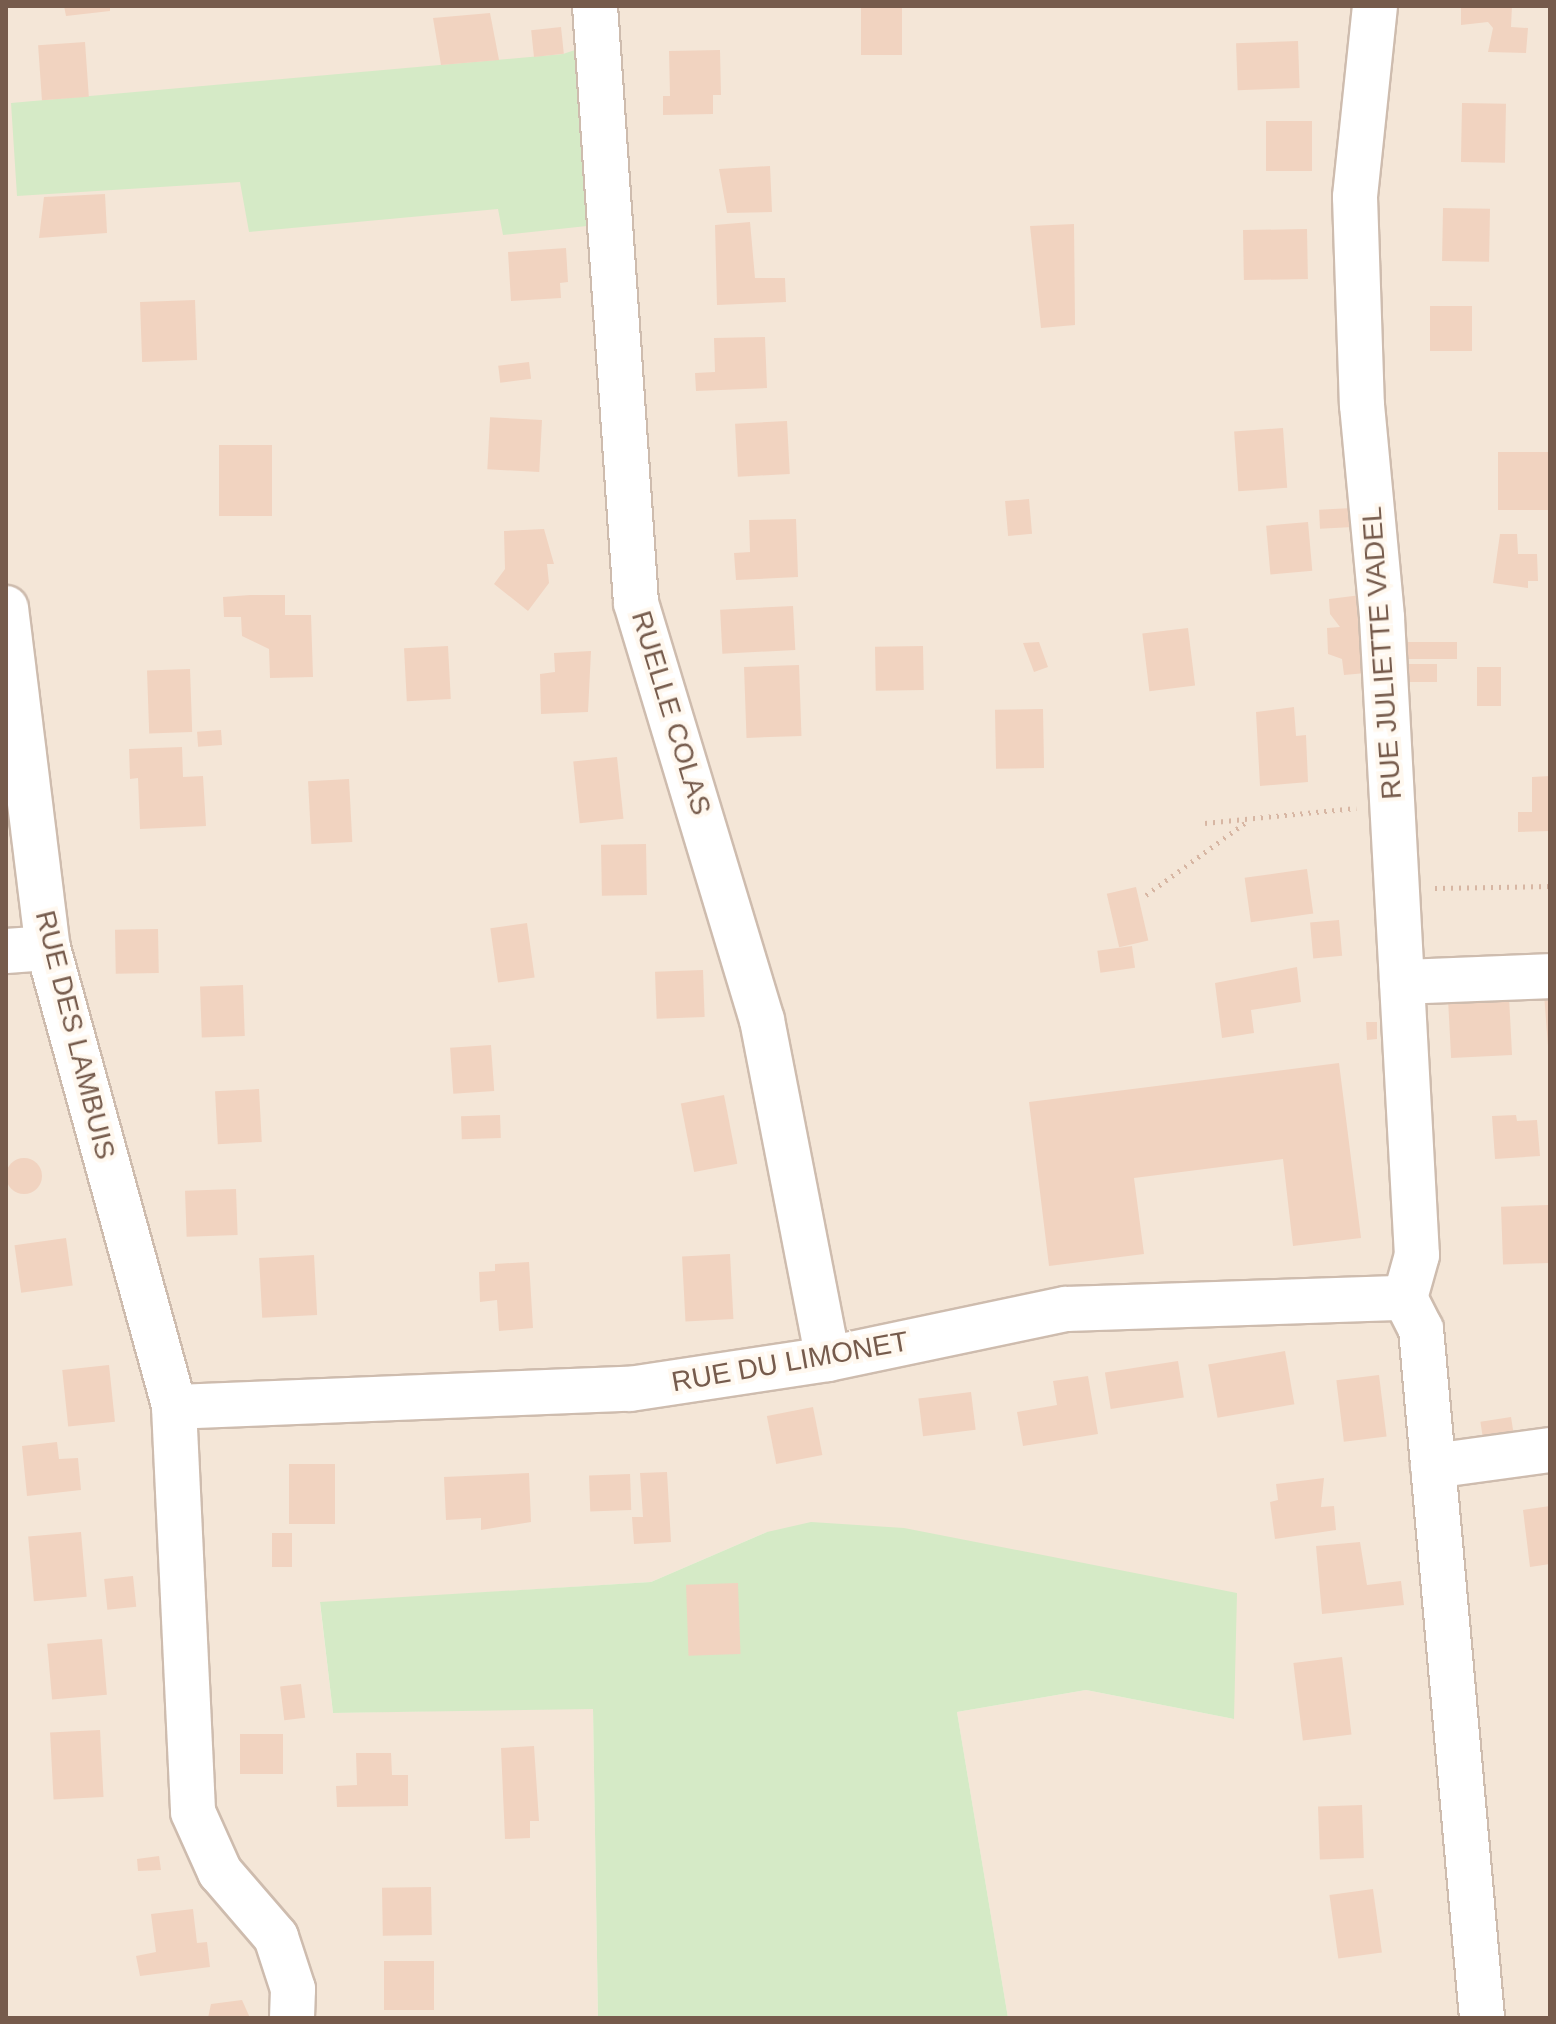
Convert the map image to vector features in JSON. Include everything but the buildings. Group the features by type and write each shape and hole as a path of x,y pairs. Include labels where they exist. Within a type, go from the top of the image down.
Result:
{"street":[{"name":"RUELLE COLAS","path":"595,6 636,603 762,1020 828,1359"},
{"name":"RUE JULIETTE VADEL","path":"1375,6 1355,197 1362,405 1399,889 1417,1255 1405,1298"},
{"name":"RUE DES LAMBUIS","path":"6,608 27,950 174,1407 193,1812 220,1872 276,1937 293,1989 292,2018"},
{"path":"1402,982 1550,976"},
{"name":"RUE DU LIMONET","path":"174,1407 630,1389 828,1359 1066,1309 1405,1298"},
{"path":"1405,1298 1421,1329 1482,2018"},
{"path":"1433,1466 1550,1450"}],"path":[{"path":"1205,823 1393,805"},
{"path":"1146,895 1251,818"},
{"path":"1399,889 1550,886"}],"shaded area":[{"path":"6,6 1550,6 1550,2018 1008,2018 957,1712 1086,1690 1234,1719 767,1532 651,1582 320,1603 333,1713 593,1708 598,2018 6,2018"}],"green space":[{"path":"581,48 587,226 503,235 498,209 249,232 240,182 17,196 11,103 563,54"},
{"path":"811,1522 904,1528 1237,1593 1234,1719 1086,1690 957,1712 1008,2018 598,2018 593,1709 333,1713 320,1602 651,1582 767,1532"}]}
